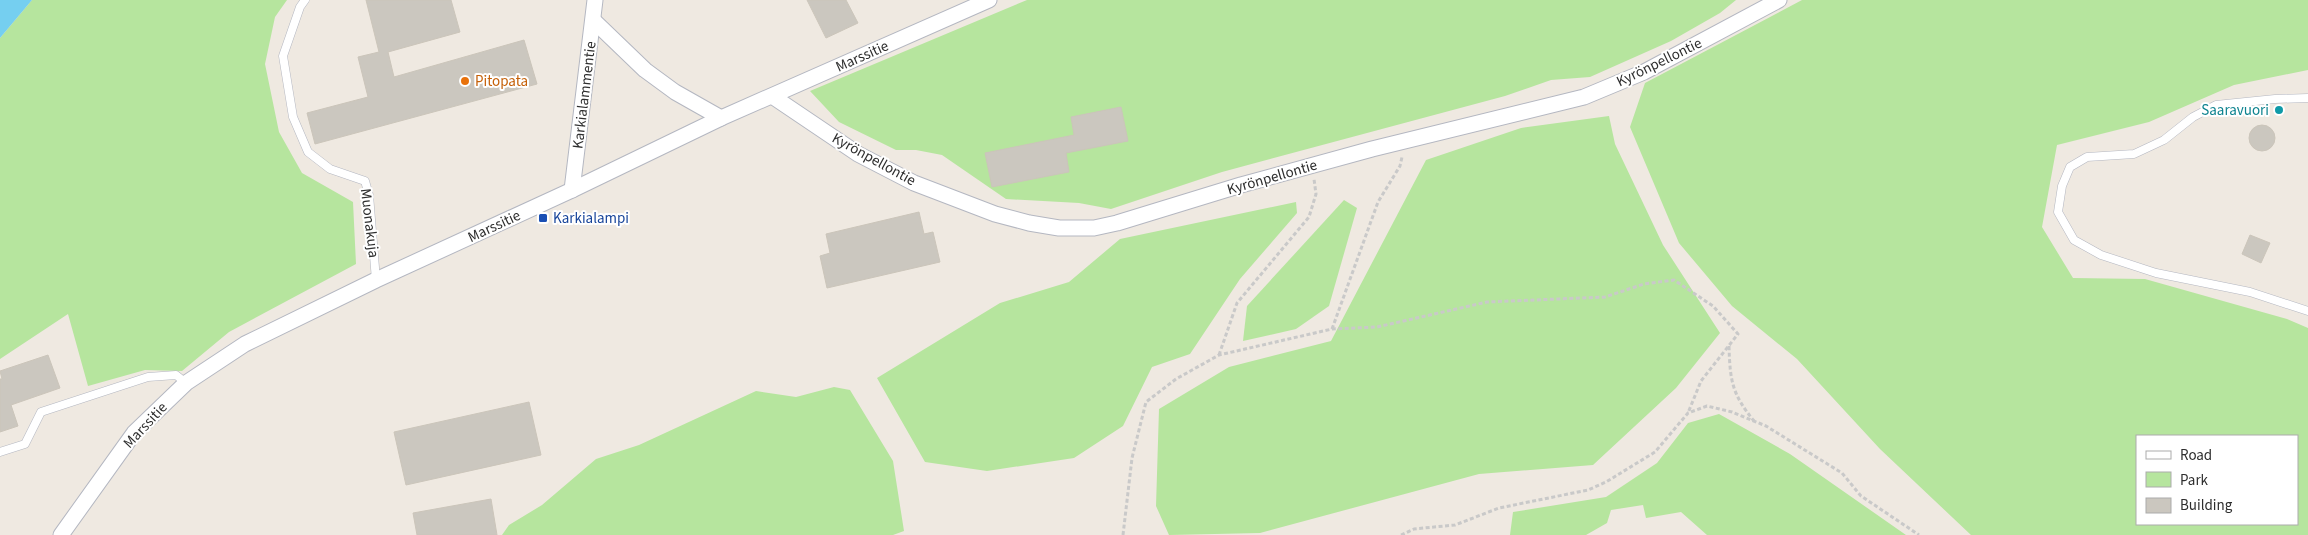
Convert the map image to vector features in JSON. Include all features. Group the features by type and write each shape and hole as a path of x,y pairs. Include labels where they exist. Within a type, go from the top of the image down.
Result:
{"street":[{"name":"Karkialammentie","path":"572,190 594,21 595,0"},
{"name":"Marssitie","path":"61,535 134,433 186,383 246,344 376,280 572,190 721,118 989,0"},
{"name":"Kyrönpellontie","path":"772,96 858,154 914,183 996,214 1058,228 1094,228 1312,166 1584,97 1644,72 1779,0"},
{"path":"594,21 645,70 675,92 721,118"}],"lane":[{"name":"Muonakuja","path":"305,0 300,7 283,56 293,117 308,152 330,169 365,181 369,195 376,280"},
{"path":"2308,98 2275,99 2216,105 2193,117 2164,140 2134,154 2087,157 2070,167 2062,186 2058,212 2074,240 2100,255 2156,273 2250,292 2308,311"},
{"path":"0,452 26,444 41,412 148,377 176,375 186,383"}],"path":[{"path":"1332,329 1378,202 1400,166 1406,141"},
{"path":"1219,355 1237,303 1309,217 1316,194 1312,166"},
{"path":"1123,535 1132,458 1146,402 1176,379 1219,355 1332,329 1376,327 1487,302 1605,297 1644,284 1674,280 1713,306 1738,334 1701,381 1688,413 1654,452 1597,486 1564,496 1499,508 1455,525 1414,528 1401,535"},
{"path":"1729,346 1730,378 1740,403 1754,421"},
{"path":"1688,413 1707,406 1766,426 1842,473 1862,496 1919,535"}],"green space":[{"path":"32,0 287,0 275,17 265,64 279,132 302,173 353,202 356,264 229,332 182,371 145,370 88,386 68,314 0,359 0,38"},
{"path":"1027,0 1736,0 1720,13 1671,41 1590,77 1551,80 1505,96 1222,172 1111,209 1079,203 1006,199 942,155 916,150 896,150 839,122 810,91"},
{"path":"1802,0 2308,0 2308,70 2234,85 2149,122 2057,145 2042,227 2073,278 2145,279 2287,319 2308,328 2308,535 1971,535 1880,449 1797,359 1732,306 1679,243 1630,127 1645,83"},
{"path":"1609,116 1615,144 1663,245 1720,333 1676,388 1593,465 1479,474 1260,533 1169,535 1156,506 1159,409 1229,367 1331,341 1426,160 1521,128"},
{"path":"1344,200 1357,208 1329,306 1296,329 1243,341 1247,306"},
{"path":"1296,202 1297,213 1240,279 1190,354 1152,367 1123,426 1074,458 987,471 925,462 877,378 1000,303 1069,282 1120,239"},
{"path":"834,387 850,390 893,461 904,531 893,535 502,535 509,525 542,505 596,459 639,445 756,391 796,397"},
{"path":"1719,414 1790,454 1906,535 1707,535 1681,512 1646,518 1643,505 1611,510 1607,523 1586,535 1510,535 1513,512 1606,497 1657,463 1688,423"}],"water":[{"path":"0,0 32,0 0,38"}],"building":[{"path":"366,0 451,0 460,32 388,52 394,77 524,40 537,84 315,144 307,113 368,97 358,57 379,52"},
{"path":"807,0 846,0 858,23 826,38"},
{"path":"1121,107 1128,141 1066,153 1069,172 992,187 985,153 1074,135 1071,117"},
{"path":"2262,125 2271,129 2275,138 2271,147 2262,151 2253,147 2249,138 2253,129"},
{"path":"919,212 924,234 933,232 940,262 827,288 820,256 830,253 826,234"},
{"path":"2250,235 2270,243 2261,263 2242,254"},
{"path":"48,355 60,388 11,405 18,426 0,432 0,379 2,379 0,371"},
{"path":"529,402 541,455 406,485 394,432"},
{"path":"491,499 497,535 417,535 413,513"}],"place":[{"name":"Pitopata","path":"465,81"},
{"name":"Saaravuori","path":"2279,110"},
{"name":"Karkialampi","path":"543,218"}]}
